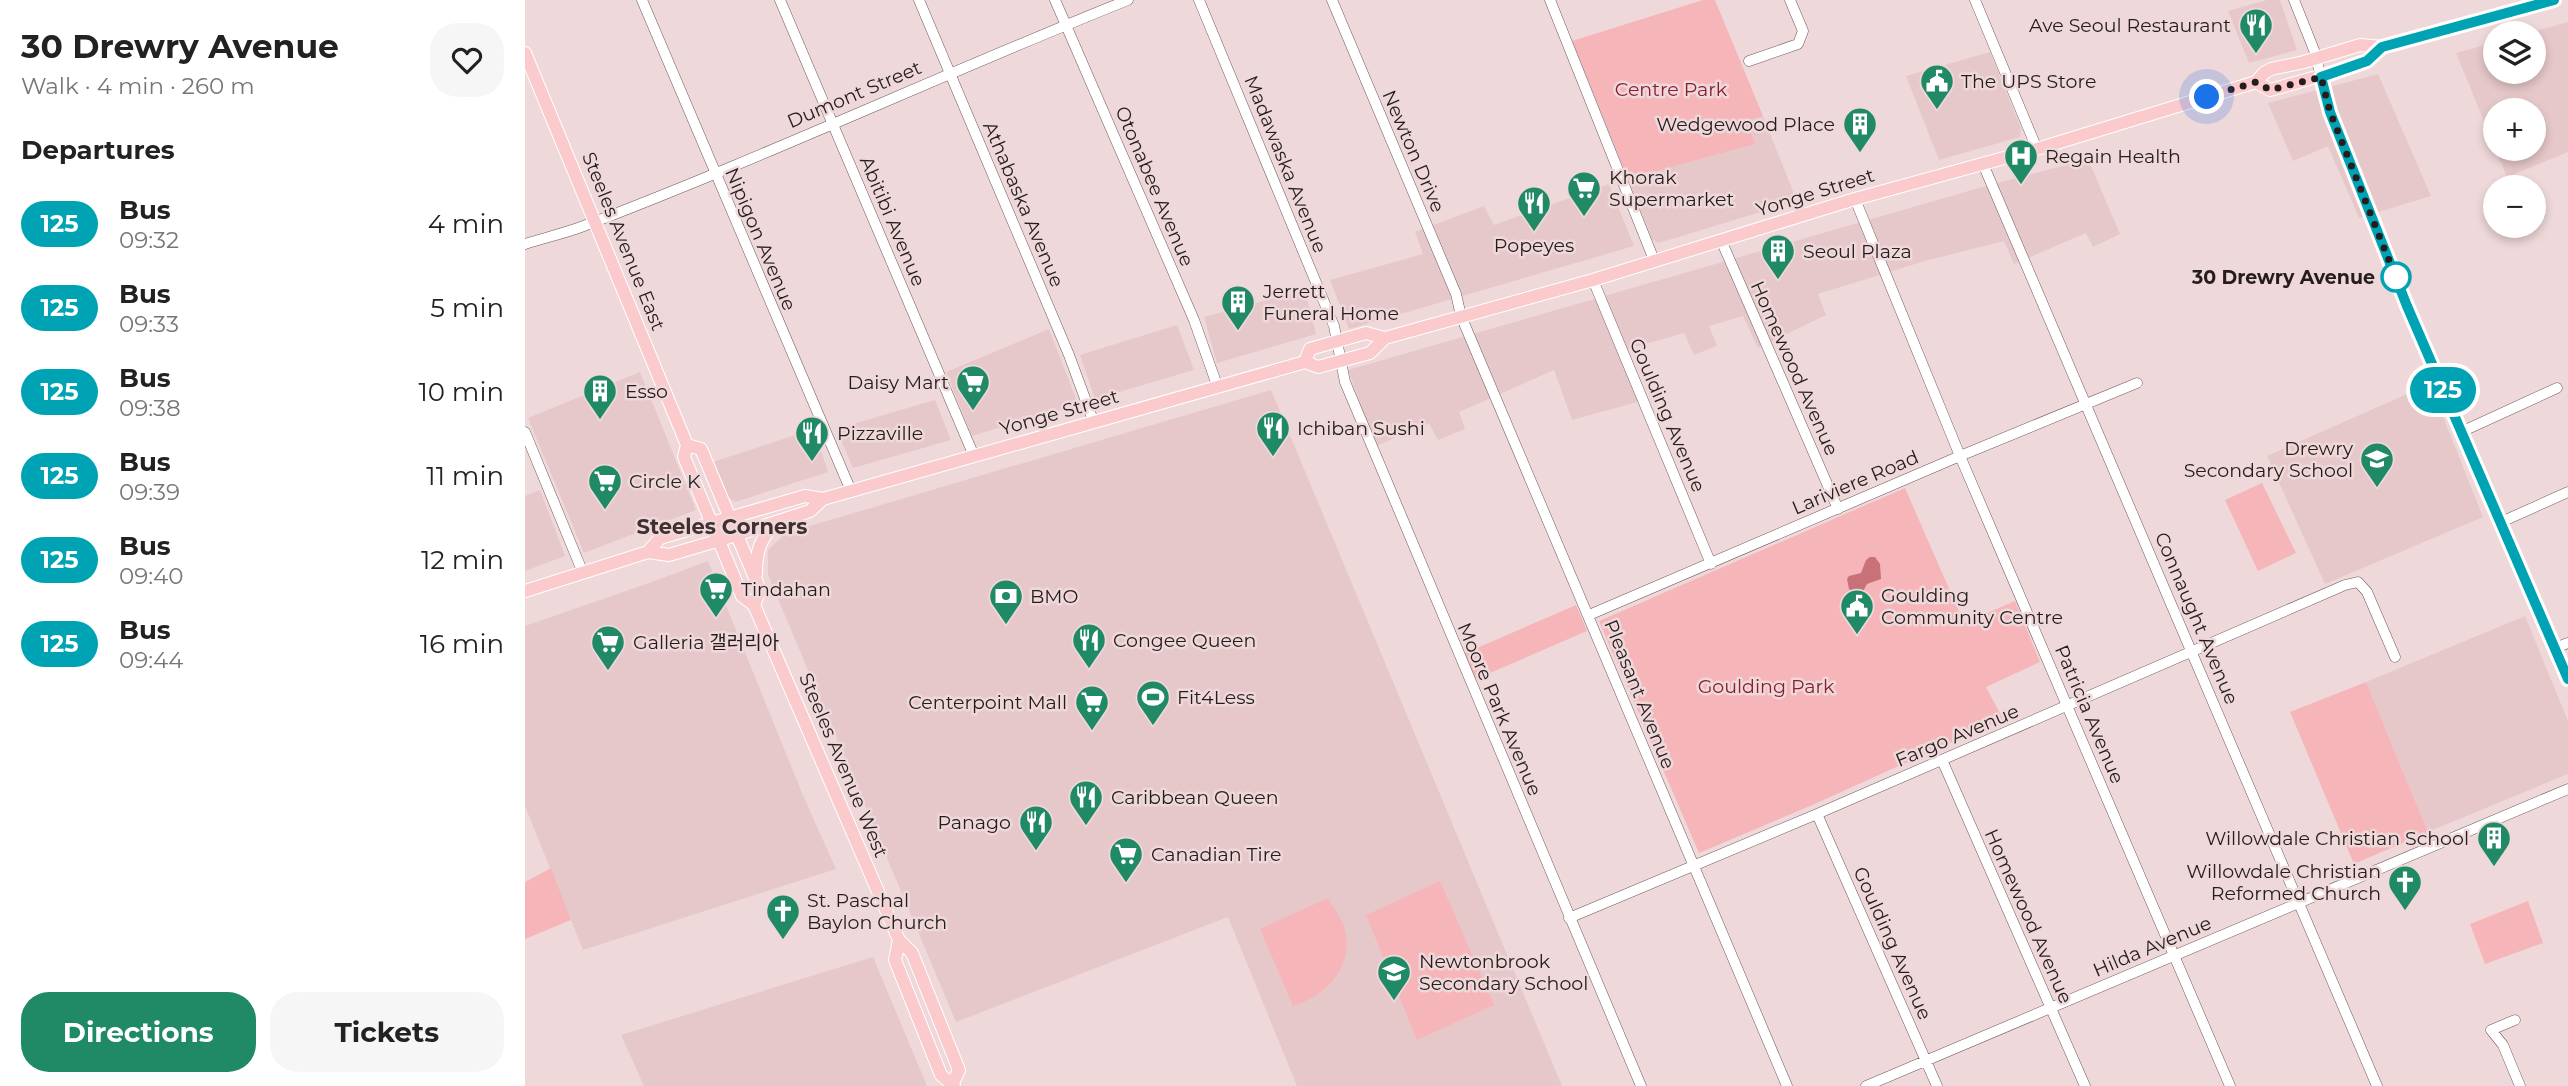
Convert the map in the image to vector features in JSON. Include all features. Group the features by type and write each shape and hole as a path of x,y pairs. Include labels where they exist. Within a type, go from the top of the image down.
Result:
{"main road":[{"name":"Yonge Street","path":"648,552 660,538 805,496 823,499 1305,362 1318,367 1370,353 1385,338 1593,280 1855,199 2037,149 2256,82 2271,69 2360,45 2382,47 2554,0"},
{"name":"Yonge Street","path":"2256,82 2270,90 2321,77 2367,61 2382,47"},
{"name":"Steeles Avenue East","path":"525,53 687,445 684,457 720,540"},
{"name":"Yonge Street","path":"1305,362 1310,349 1366,333 1385,338"},
{"name":"Steeles Avenue East","path":"687,445 701,449 728,519"},
{"name":"Yonge Street","path":"525,592 648,552 669,555 720,540 810,511 823,499"},
{"name":"Steeles Avenue West","path":"728,519 756,580 759,590 754,605"},
{"path":"756,580 756,555 760,542 777,522"},
{"name":"Steeles Avenue West","path":"720,540 742,596 754,605 899,940 912,953 959,1070 954,1085 941,1075 895,960 899,940"},
{"path":"924,1028 939,1021"}],"street":[{"name":"Nipigon Avenue","path":"642,0 851,491"},
{"name":"Abitibi Avenue","path":"780,0 974,456"},
{"name":"Athabaska Avenue","path":"919,0 1069,355 1094,423"},
{"name":"Otonabee Avenue","path":"1055,0 1194,320 1218,388"},
{"name":"Dumont Street","path":"525,244 594,222 715,174 949,73 1128,0"},
{"name":"Madawaska Avenue","path":"1199,0 1338,341"},
{"name":"Newton Drive","path":"1332,0 1453,286 1461,316"},
{"path":"1549,0 1654,260"},
{"path":"1749,61 1798,44 1803,31 1790,0"},
{"path":"1975,0 2037,149"},
{"path":"2294,0 2316,58 2330,112 2499,523 2568,680"},
{"name":"Connaught Avenue","path":"1983,163 2377,1086"},
{"name":"Patricia Avenue","path":"1855,199 1960,456 2230,1086"},
{"name":"Homewood Avenue","path":"1721,240 1838,509"},
{"name":"Goulding Avenue","path":"1593,280 1711,564"},
{"name":"Pleasant Avenue","path":"1461,316 1787,1086"},
{"name":"Moore Park Avenue","path":"1338,341 1345,382 1641,1086"},
{"name":"Lariviere Road","path":"1589,615 2137,383"},
{"path":"2461,432 2557,388"},
{"path":"525,432 583,573"},
{"path":"2499,523 2568,492"},
{"name":"Fargo Avenue","path":"1569,918 1817,814 2192,649 2345,585 2358,582 2368,592 2395,657"},
{"path":"2555,648 2568,643"},
{"name":"Homewood Avenue","path":"1942,760 2084,1086"},
{"name":"Hilda Avenue","path":"1865,1086 2568,789"},
{"name":"Goulding Avenue","path":"1817,814 1937,1086"},
{"path":"2515,1020 2491,1030 2503,1045 2520,1086"}],"shaded area":[{"path":"2267,0 2280,0 2297,50 2249,63 2228,11"},
{"path":"2568,22 2568,152 2512,175 2506,175 2500,161 2546,161 2546,98 2483,98 2483,119 2456,53 2483,45 2483,84 2546,84 2546,28"},
{"path":"1990,52 2021,128 2020,137 1939,160 1906,76"},
{"path":"2378,74 2431,196 2359,218 2328,146 2293,161 2268,103"},
{"path":"1763,116 1797,201 1658,243 1652,239 1628,179 1754,144 1746,120"},
{"path":"2088,159 2120,234 2093,247 2086,233 2014,264 2004,241 1925,261 1818,294 1826,315 1758,348 1743,316 1709,326 1717,346 1694,355 1684,333 1628,349 1648,399 1572,420 1554,370 1459,412 1465,429 1438,440 1429,423 1376,446 1348,370 1979,188"},
{"path":"1609,184 1634,246 1349,329 1330,280 1423,254 1415,232 1484,206 1494,225"},
{"path":"1305,290 1316,334 1217,363 1204,317"},
{"path":"1177,325 1194,370 1095,399 1080,355"},
{"path":"1049,329 1078,404 972,436 946,372"},
{"path":"640,372 696,510 584,553 528,418"},
{"name":"Drewry Secondary School","path":"2430,384 2483,517 2325,584 2267,456"},
{"path":"1271,390 1562,1086 1297,1086 1228,917 956,1022 768,575 768,550 786,533"},
{"path":"935,400 951,440 853,468 836,429"},
{"path":"814,429 828,472 735,502 728,497 713,462"},
{"path":"540,490 565,556 525,571 525,496"},
{"path":"1870,557 1875,557 1880,564 1881,579 1867,584 1860,597 1849,589 1847,579 1861,573"},
{"path":"708,561 802,793 836,869 583,950 525,806 525,626"},
{"path":"2525,616 2568,721 2568,774 2428,832 2366,682"},
{"path":"873,957 927,1086 644,1086 621,1035"}],"green space":[{"name":"Centre Park","path":"1703,0 1715,0 1763,116 1746,121 1755,144 1628,179 1572,41"},
{"path":"2262,483 2296,553 2258,571 2225,500"},
{"name":"Goulding Park","path":"1905,488 1964,623 2015,601 2040,662 1986,687 2003,719 1699,853 1599,621"},
{"path":"1576,605 1587,631 1474,680 1463,654"},
{"path":"2366,682 2428,832 2354,864 2290,712"},
{"path":"551,868 571,920 525,939 525,882"},
{"path":"1440,881 1494,1005 1417,1040 1366,915"},
{"path":"1328,898 1344,927 1346,954 1336,977 1327,986 1306,1001 1293,1006 1260,929"},
{"path":"2528,901 2543,943 2485,964 2470,924"}],"bus line":[{"name":"125","path":"2554,0 2382,47 2367,61 2321,77 2330,112 2407,306 2568,679"}],"place":[{"name":"Ave Seoul Restaurant","path":"2256,55"},
{"name":"The UPS Store","path":"1937,111"},
{"name":"Wedgewood Place","path":"1860,154"},
{"name":"Regain Health","path":"2021,186"},
{"name":"Khorak Supermarket","path":"1584,218"},
{"name":"Popeyes","path":"1534,233"},
{"name":"30 Drewry Avenue","path":"2396,277"},
{"name":"Seoul Plaza","path":"1778,281"},
{"name":"Jerrett Funeral Home","path":"1238,332"},
{"name":"Daisy Mart","path":"973,412"},
{"name":"Esso","path":"600,421"},
{"name":"Ichiban Sushi","path":"1273,458"},
{"name":"Pizzaville","path":"812,463"},
{"name":"Drewry Secondary School","path":"2377,489"},
{"name":"Circle K","path":"605,511"},
{"name":"Tindahan","path":"716,619"},
{"name":"BMO","path":"1006,626"},
{"name":"Goulding Community Centre","path":"1857,636"},
{"name":"Congee Queen","path":"1089,670"},
{"name":"Galleria 갤러리아","path":"608,672"},
{"name":"Fit4Less","path":"1153,727"},
{"name":"Centerpoint Mall","path":"1092,732"},
{"name":"Caribbean Queen","path":"1086,827"},
{"name":"Panago","path":"1036,852"},
{"name":"Willowdale Christian School","path":"2494,868"},
{"name":"Canadian Tire","path":"1126,884"},
{"name":"Willowdale Christian Reformed Church","path":"2405,912"},
{"name":"St. Paschal Baylon Church","path":"783,941"},
{"name":"Newtonbrook Secondary School","path":"1394,1002"}],"district":[{"name":"Steeles Corners","path":"722,527"}],"route":[{"path":"2207,97 2256,82 2270,90 2321,77 2330,112 2398,283 2396,277"}]}
